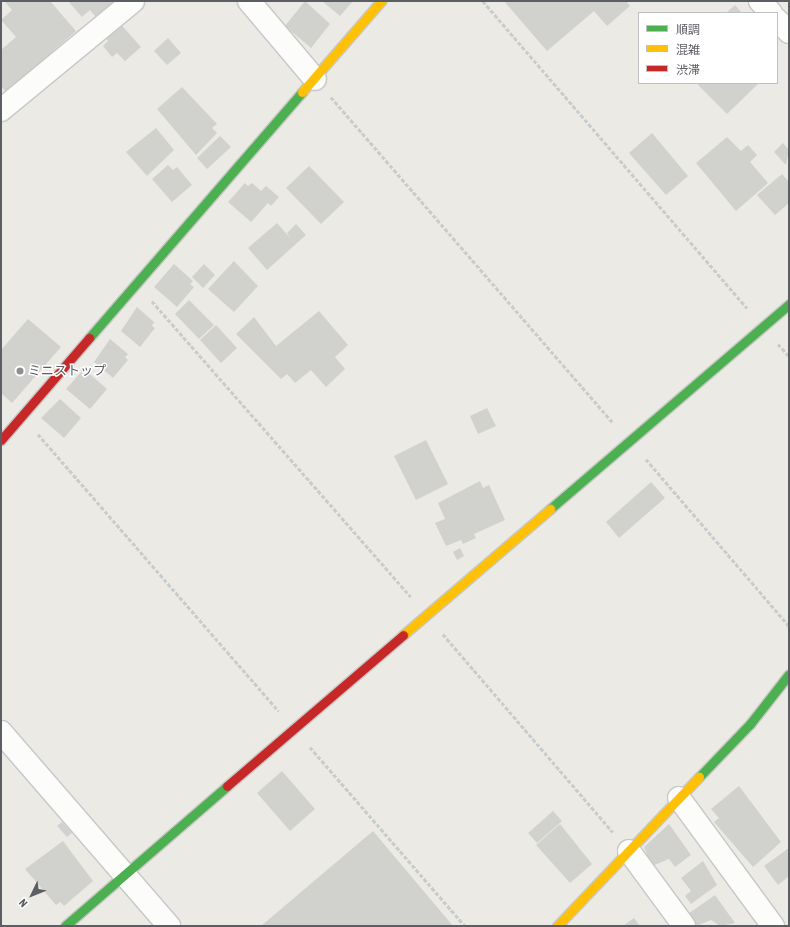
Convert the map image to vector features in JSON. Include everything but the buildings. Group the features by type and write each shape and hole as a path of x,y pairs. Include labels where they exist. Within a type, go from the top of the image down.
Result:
{"street":[{"path":"1,110 133,1"},
{"path":"249,1 315,79"},
{"path":"1,440 138,285 381,1"},
{"path":"760,1 770,12"},
{"path":"778,21 789,32"},
{"path":"65,926 631,442 789,304"},
{"path":"557,926 750,724 789,674"},
{"path":"1,732 169,926"},
{"path":"679,798 773,926"},
{"path":"629,851 684,926"}],"path":[{"path":"483,1 789,356"},
{"path":"315,79 789,626"},
{"path":"138,285 427,615 629,851"},
{"path":"21,417 295,729 464,926"}],"traffic: fast":[{"path":"89,338 302,92"},
{"path":"550,509 789,304"},
{"path":"699,777 750,724 789,674"},
{"path":"65,926 227,786"}],"traffic: slow":[{"path":"302,92 381,1"},
{"path":"403,635 550,509"},
{"path":"557,926 699,777"}],"traffic: jam":[{"path":"1,440 89,338"},
{"path":"227,786 403,635"}],"place":[{"name":"ミニストップ","path":"20,371"}]}
